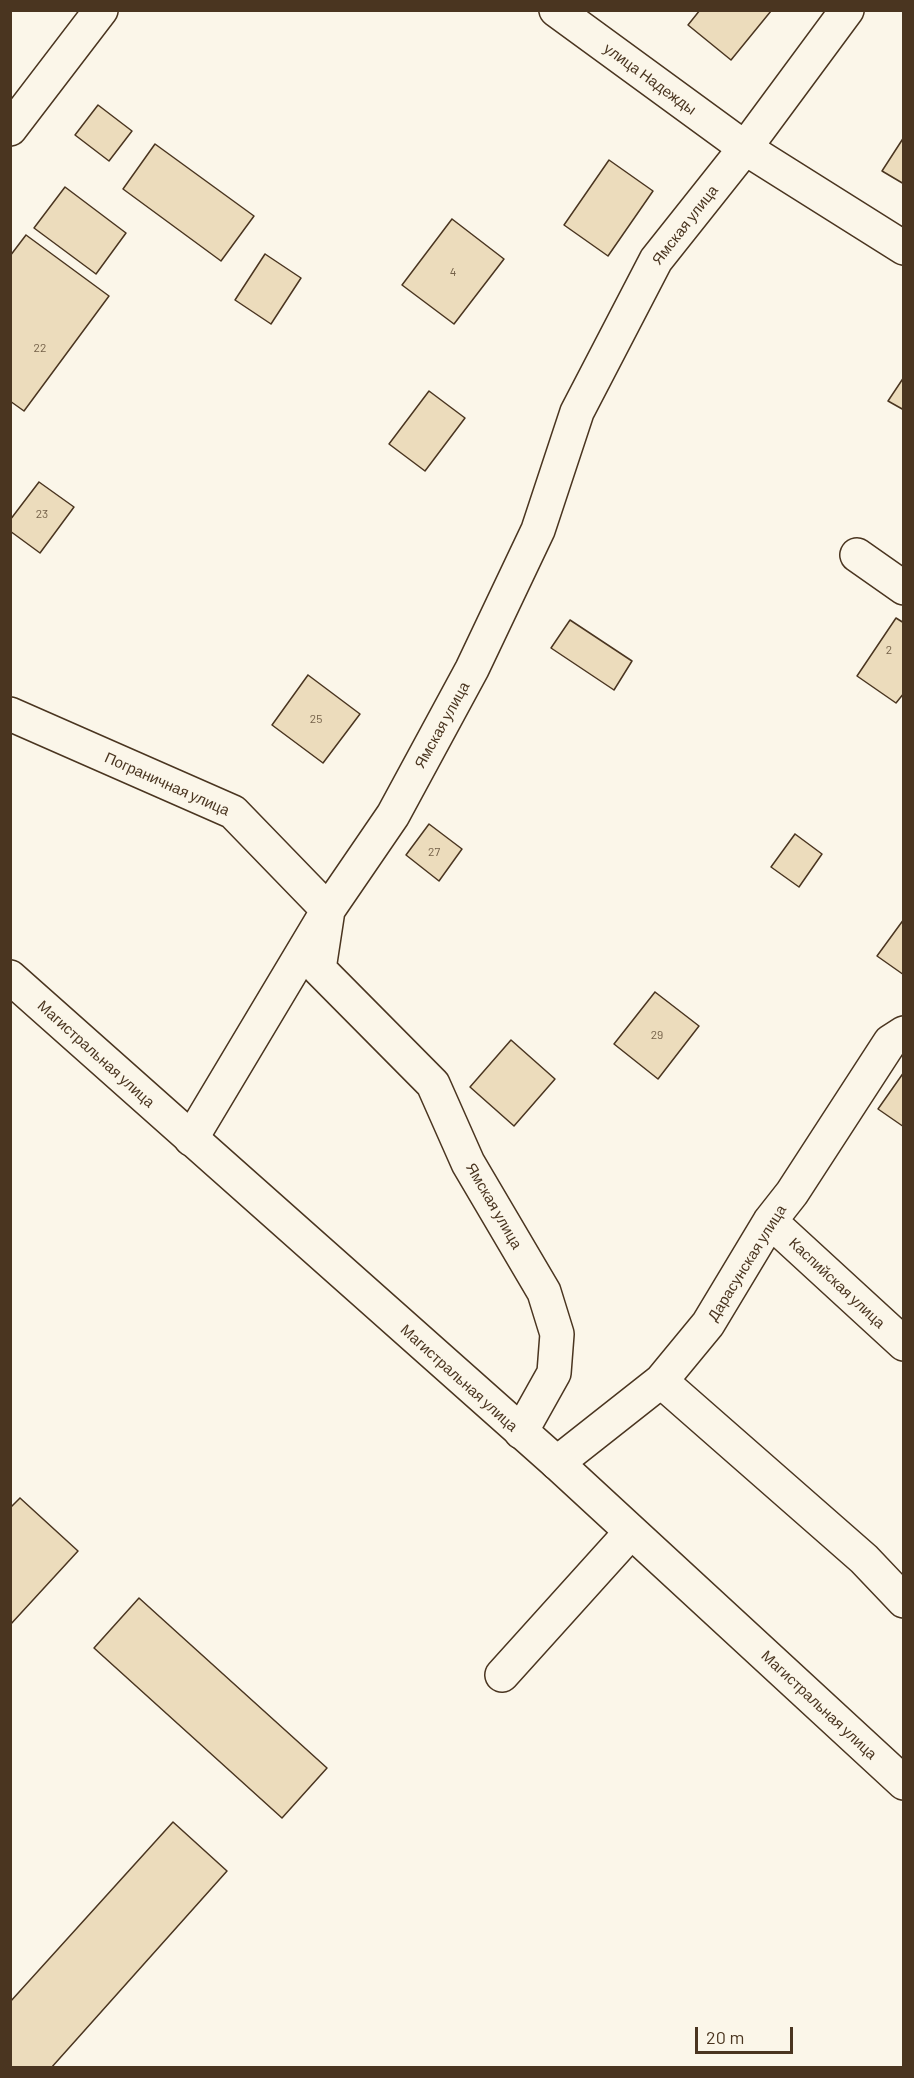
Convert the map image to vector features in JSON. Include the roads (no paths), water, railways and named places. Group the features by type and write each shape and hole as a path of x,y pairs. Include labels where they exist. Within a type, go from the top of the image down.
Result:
{"street":[{"path":"10,129 101,10"},
{"name":"улица Надежды","path":"556,10 745,148 903,248"},
{"name":"Ямская улица","path":"521,1432 554,1373 557,1334 544,1292 468,1163 433,1084 318,969 328,910 393,815 472,669 538,530 577,412 656,260 745,148 847,10"},
{"path":"857,555 903,588"},
{"name":"Пограничная улица","path":"10,714 233,812 328,910"},
{"path":"191,1139 328,910"},
{"name":"Магистральная улица","path":"10,977 557,1463 903,1783"},
{"name":"Дарасунская улица","path":"557,1463 661,1381 708,1324 770,1221 792,1193 890,1042 903,1033"},
{"name":"Каспийская улица","path":"770,1221 903,1344"},
{"path":"661,1381 864,1559 903,1601"},
{"path":"502,1675 631,1532"}]}
